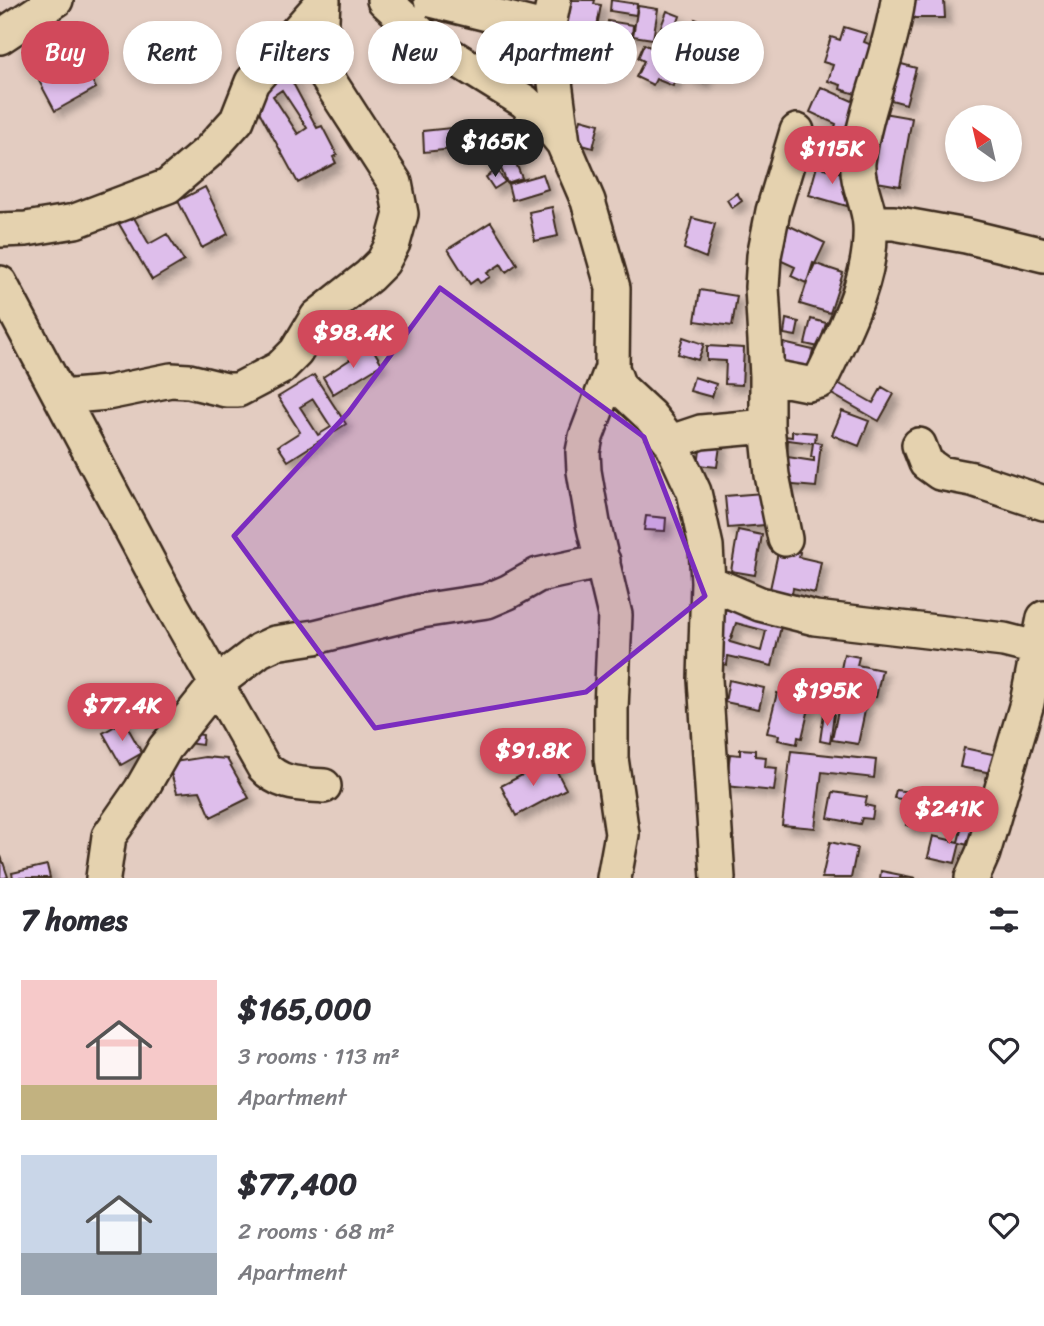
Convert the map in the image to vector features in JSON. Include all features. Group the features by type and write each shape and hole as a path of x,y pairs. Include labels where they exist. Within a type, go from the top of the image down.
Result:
{"street":[{"path":"0,37 56,0"},
{"path":"384,0 432,44 524,102 563,142"},
{"path":"431,0 551,14 563,142 588,201 613,288 612,368 586,437 583,453 593,523 615,615 611,758 622,834 614,878"},
{"path":"767,376 808,384 820,382 860,292 869,256 870,223 858,164 864,131 895,22 898,0"},
{"path":"0,230 26,229 75,221 168,187 209,152 237,120 252,82 323,1"},
{"path":"61,397 107,393 171,380 232,391 246,388 285,365 317,317 383,262 393,243 401,214 399,197 395,183 326,76 320,58 323,1"},
{"path":"785,539 772,475 767,426 762,287 764,256 773,211 797,131"},
{"path":"870,223 894,223 966,236 1044,255"},
{"path":"0,283 166,595 263,766 273,777 292,784 324,786"},
{"path":"612,368 619,387 650,416 671,442 694,492 706,546 708,582 705,679 718,878"},
{"path":"671,442 701,432 767,426"},
{"path":"919,445 926,463 940,473 972,479 1044,503"},
{"path":"103,878 109,836 141,790 164,748 217,683 260,650 275,643 315,637 421,611 487,601 538,575 603,561"},
{"path":"708,582 760,604 814,618 974,638 1042,639 1027,703 983,853 972,878"}],"highlighted area":[{"path":"440,288 644,437 705,596 586,692 375,728 234,536 348,413"}],"building":[{"path":"564,0 595,0 594,4 601,5 598,21 557,21"},
{"path":"611,0 637,4 636,15 610,11"},
{"path":"906,0 944,0 945,18 906,18"},
{"path":"638,6 658,9 656,21 651,21 651,39 637,37"},
{"path":"667,11 680,16 678,21 663,21"},
{"path":"844,27 867,34 864,42 874,46 859,95 840,89 841,85 828,81 833,65 823,62 831,37 840,40"},
{"path":"644,44 651,48 653,85 637,77 644,61 638,58"},
{"path":"894,62 916,68 906,104 884,98"},
{"path":"41,84 94,84 96,88 55,111"},
{"path":"265,84 293,84 317,128 322,126 337,155 333,157 336,163 298,183 249,93","holes":["282,90 307,128 298,134 273,96"]},
{"path":"821,87 857,103 844,131 835,127 836,124 810,112"},
{"path":"883,113 912,118 900,186 871,181"},
{"path":"581,119 599,124 593,148 575,143"},
{"path":"460,126 471,129 465,147 454,143"},
{"path":"451,128 453,149 424,152 423,131"},
{"path":"509,146 522,178 507,183 494,152"},
{"path":"817,166 856,177 847,206 809,195"},
{"path":"497,170 505,182 494,189 486,177"},
{"path":"543,174 548,189 512,200 508,184"},
{"path":"205,187 228,234 202,248 178,201"},
{"path":"737,193 742,201 732,208 727,200"},
{"path":"552,207 558,236 535,241 529,212"},
{"path":"129,209 149,244 167,234 184,261 152,280 115,217"},
{"path":"692,218 715,224 706,258 684,249"},
{"path":"491,222 517,264 506,272 501,264 487,273 490,277 480,283 477,279 470,284 448,249"},
{"path":"788,225 825,243 806,283 791,276 795,267 773,257"},
{"path":"813,263 843,273 830,313 800,304"},
{"path":"700,290 737,296 732,326 695,321"},
{"path":"786,319 799,322 796,336 784,334"},
{"path":"811,319 826,323 819,347 805,344"},
{"path":"683,337 704,344 698,360 678,354"},
{"path":"779,342 813,350 806,379 772,370"},
{"path":"371,346 382,364 333,394 323,377"},
{"path":"707,346 744,348 742,385 725,384 726,361 707,360"},
{"path":"314,375 346,424 288,461 278,446 300,432 278,397","holes":["313,399 331,427 318,435 300,407"]},
{"path":"694,377 716,384 712,397 690,391"},
{"path":"836,382 873,403 882,387 894,394 879,421 830,393"},
{"path":"842,411 869,421 859,446 832,435"},
{"path":"792,431 816,433 815,442 821,443 816,487 782,484 777,435 792,437","holes":["788,440 813,443 811,457 814,457 814,461 787,457"]},
{"path":"702,435 721,439 717,467 698,465"},
{"path":"763,493 765,525 728,528 725,496"},
{"path":"646,516 666,518 665,531 644,530"},
{"path":"738,530 762,535 755,575 731,571"},
{"path":"779,548 800,552 799,557 821,562 815,593 793,588 792,594 770,589"},
{"path":"715,607 782,622 772,666 728,656 727,665 719,663","holes":["736,623 766,631 761,651 730,642"]},
{"path":"844,654 859,657 857,665 882,670 876,697 837,689"},
{"path":"729,680 764,688 759,709 725,702"},
{"path":"777,693 810,704 802,738 798,737 797,744 778,740 779,735 767,733"},
{"path":"840,701 866,706 858,744 832,740"},
{"path":"824,713 834,714 830,743 820,741"},
{"path":"124,721 142,753 121,765 103,733"},
{"path":"187,733 203,735 202,745 186,743"},
{"path":"964,748 997,755 992,773 960,767"},
{"path":"740,749 755,750 755,756 766,757 765,767 777,768 774,791 726,786 730,754 740,755"},
{"path":"791,751 876,760 874,778 822,772 815,828 782,825"},
{"path":"205,757 227,759 249,798 211,817 200,791 177,793 168,763"},
{"path":"551,760 566,789 516,816 501,786"},
{"path":"896,790 910,792 908,800 894,798"},
{"path":"833,792 867,797 865,805 874,807 872,819 862,818 860,824 828,818"},
{"path":"914,792 928,795 920,828 906,825"},
{"path":"962,826 972,828 968,845 960,843 955,863 928,857 933,836 958,842"},
{"path":"830,842 857,848 851,878 822,878"},
{"path":"1,856 8,877 5,878 0,878"},
{"path":"47,865 50,878 13,878 12,873"},
{"path":"881,871 916,878 880,878"}]}
